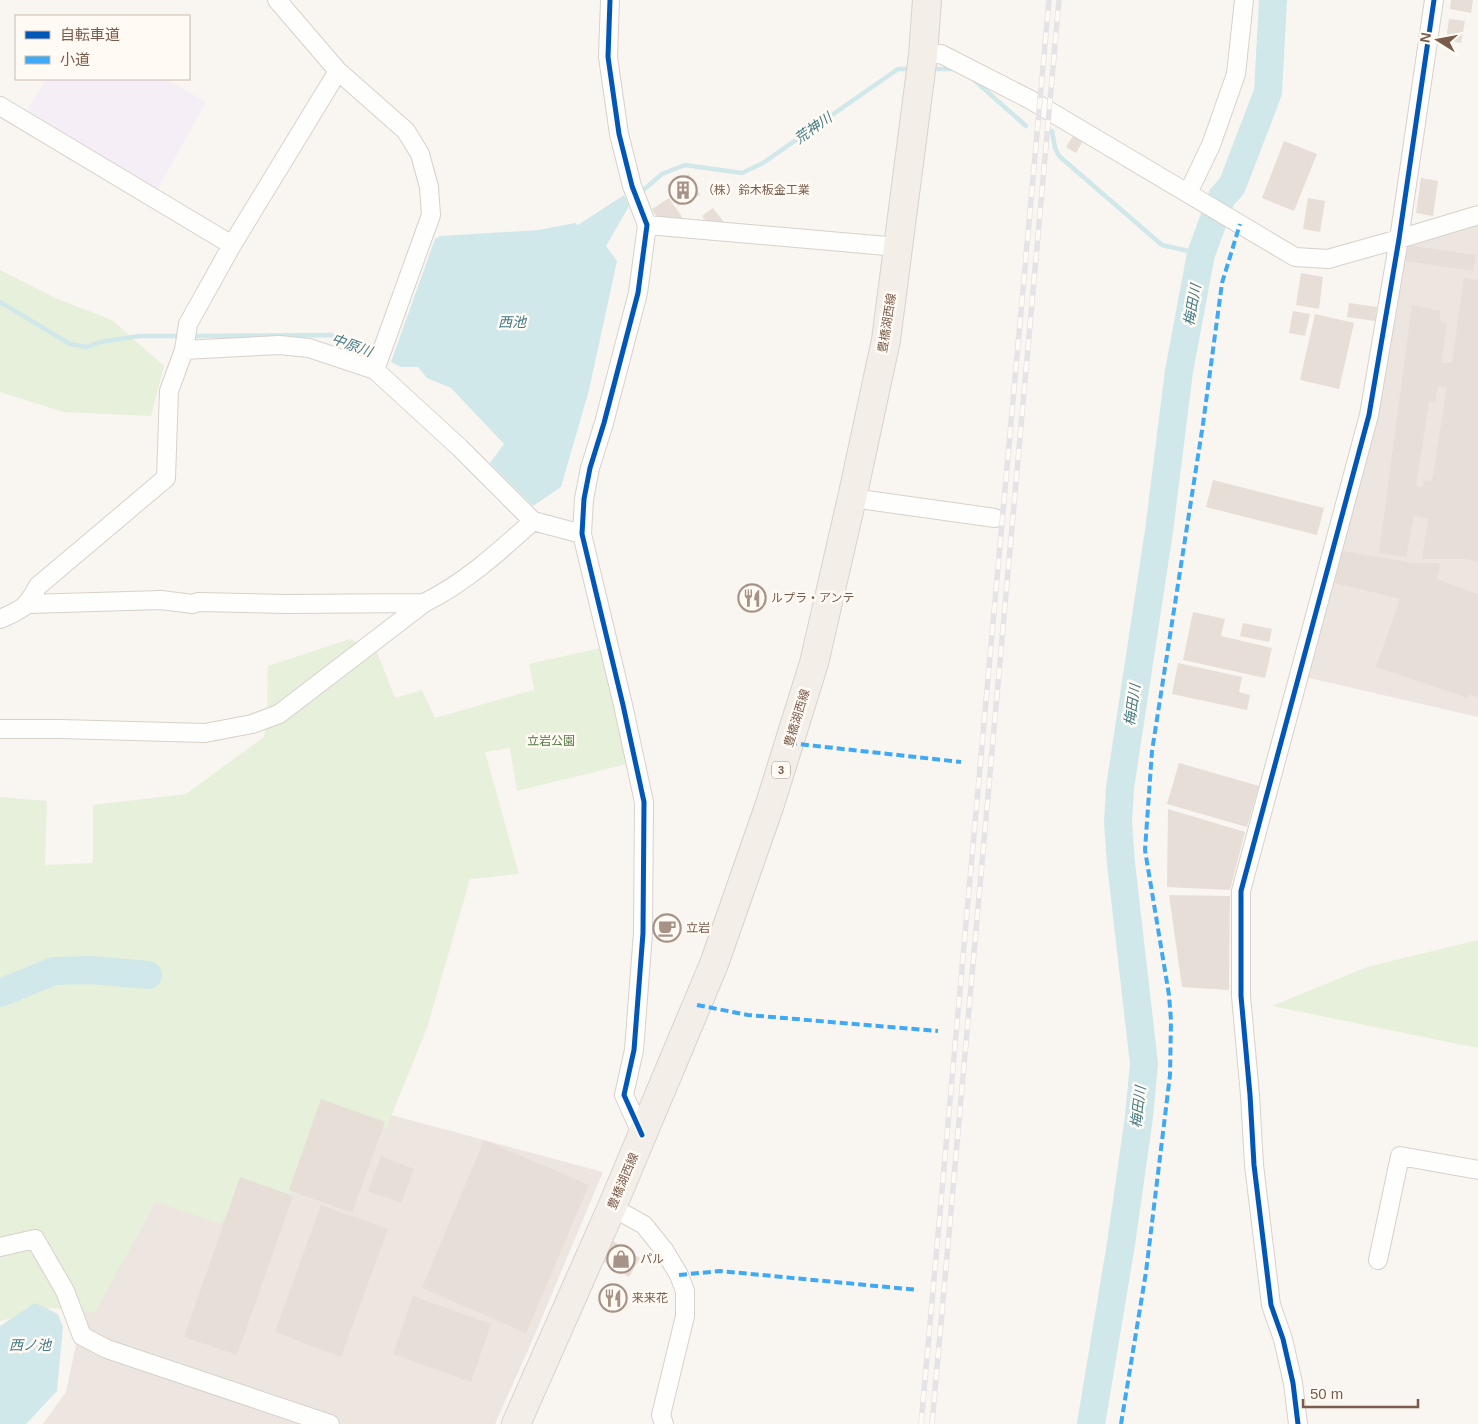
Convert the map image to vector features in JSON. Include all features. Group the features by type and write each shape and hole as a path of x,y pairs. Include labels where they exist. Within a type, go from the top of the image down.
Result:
{"main road":[{"name":"豊橋湖西線","path":"516,1424 612,1207 714,964 770,804 814,662 886,340 928,0"}],"street":[{"path":"277,0 338,71 406,131 420,154 429,187 431,215 378,361"},
{"path":"610,0 608,56 618,134 632,186 646,225 638,293 604,423 590,468 584,499 582,534 644,802 643,933 634,1050 624,1095 642,1135"},
{"path":"1191,195 1236,74 1245,7 1244,0"},
{"path":"1298,1424 1293,1383 1283,1339 1271,1305 1254,1165 1241,996 1241,891 1369,414 1400,239 1434,0"},
{"path":"921,66 941,54 1029,99 1296,258 1328,259 1400,239 1478,214"},
{"path":"0,619 21,610 28,604 38,586 166,478 169,391 186,339 232,245 338,71"},
{"path":"0,106 232,245"},
{"path":"646,225 898,247"},
{"path":"186,339 309,348 378,361 460,448 533,521 582,534"},
{"path":"852,498 996,518"},
{"path":"0,730 61,729 205,733 252,724 279,714 424,603 447,592 533,521"},
{"path":"28,604 161,600 193,604 198,602 285,604 424,603"},
{"path":"1378,1260 1400,1156 1478,1170"},
{"path":"612,1207 644,1226 664,1250 679,1275 685,1291 685,1316 661,1415 664,1424"},
{"path":"0,1247 36,1239 65,1291 82,1336 107,1349 330,1424"}],"shaded area":[{"path":"45,80 168,80 206,102 157,190 27,111"},
{"path":"1478,224 1478,717 1305,677 1403,246"},
{"path":"317,1095 603,1172 495,1424 43,1424 66,1392 77,1340 58,1287 161,1189"}],"green space":[{"path":"0,270 55,298 112,320 164,366 151,416 63,412 0,392"},
{"name":"立岩公園","path":"350,639 377,652 395,698 422,690 435,718 533,690 535,694 529,664 605,647 631,763 517,791 510,748 485,752 519,874 470,879 427,1028 386,1129 324,1112 290,1195 246,1183 221,1224 156,1202 95,1312 52,1308 0,1321 0,797 47,801 45,865 93,863 93,805 186,794 264,737 267,719 268,666"},
{"path":"1478,940 1478,1048 1272,1006 1367,967"}],"water":[{"name":"西池","path":"624,195 629,206 606,246 617,261 589,390 561,487 533,506 490,463 504,444 451,388 427,378 418,367 401,367 391,362 435,239 440,236 539,230 575,223 578,225"},
{"name":"西ノ池","path":"35,1303 58,1314 63,1327 57,1391 26,1424 0,1424 0,1326"}],"building":[{"path":"1451,0 1473,0 1471,13 1450,9"},
{"path":"1449,19 1465,21 1461,43 1446,40"},
{"path":"1075,133 1084,139 1076,153 1066,147"},
{"path":"1284,141 1317,154 1294,211 1262,198"},
{"name":"（株）鈴木板金工業","path":"689,174 700,195 678,206 667,185"},
{"path":"1421,178 1438,181 1433,216 1416,213"},
{"path":"669,198 682,217 675,222 658,219 652,209"},
{"path":"1308,198 1325,201 1320,232 1303,229"},
{"path":"713,208 727,226 709,225 702,216"},
{"path":"1407,245 1476,255 1473,271 1405,261"},
{"path":"1301,273 1323,277 1319,309 1296,305"},
{"path":"1464,278 1478,280 1478,562 1466,559 1422,559 1428,519 1414,516 1406,557 1379,553 1412,305 1441,311 1439,321 1447,323 1441,363 1452,363","holes":["1438,386 1447,387 1432,481 1424,480 1423,487 1416,486 1429,401 1435,402"]},
{"path":"1349,303 1377,307 1375,321 1347,317"},
{"path":"1293,311 1310,314 1305,336 1289,333"},
{"path":"1315,314 1354,323 1339,389 1300,380"},
{"path":"1213,480 1324,508 1317,535 1206,507"},
{"path":"1342,551 1413,563 1440,563 1437,579 1478,594 1478,697 1469,694 1468,698 1376,667 1400,599 1335,583"},
{"path":"1193,612 1225,619 1221,636 1272,648 1265,678 1183,660"},
{"path":"1243,623 1272,629 1269,642 1240,636"},
{"path":"1178,663 1242,677 1239,692 1250,695 1247,710 1172,694"},
{"path":"1179,763 1259,786 1247,827 1167,804"},
{"path":"1168,809 1245,832 1230,890 1167,887"},
{"path":"1169,895 1230,896 1229,990 1182,987"},
{"path":"321,1099 385,1122 352,1213 289,1190"},
{"path":"484,1140 589,1185 526,1333 422,1288"},
{"path":"381,1156 414,1169 401,1203 368,1191"},
{"path":"240,1177 293,1196 237,1355 184,1337"},
{"path":"321,1205 388,1229 341,1357 275,1332"},
{"name":"パル","path":"613,1241 640,1258 629,1277 601,1260"},
{"path":"413,1296 491,1324 471,1382 393,1354"}],"waterway":[{"name":"梅田川","path":"1091,1424 1121,1244 1139,1117 1144,1064 1121,863 1118,822 1120,788 1159,531 1179,371 1201,254 1222,197 1232,186 1268,92 1273,0"},
{"name":"荒神川","path":"639,194 662,174 685,165 742,173 763,163 898,69 913,69"},
{"name":"荒神川","path":"931,69 955,69"},
{"name":"荒神川","path":"973,79 1026,126"},
{"name":"荒神川","path":"1052,131 1055,148 1059,156 1162,245 1201,254"},
{"name":"中原川","path":"0,302 70,344 87,347 100,342 139,336 183,336"},
{"name":"中原川","path":"191,336 331,335 377,354"},
{"path":"0,993 54,971 91,970 148,975"}],"railway":[{"path":"921,1424 1049,0"},
{"path":"932,1424 1059,0"}],"marked path":[{"path":"1121,1424 1146,1272 1170,1075 1171,1020 1169,995 1145,850 1152,751 1203,424 1222,283 1240,224"},
{"path":"789,743 961,762"},
{"path":"697,1005 748,1015 938,1031"},
{"path":"679,1275 720,1271 918,1290"}],"cycle path":[{"path":"610,0 608,57 619,134 632,186 647,225 638,293 604,423 590,468 584,499 582,534 644,802 643,933 634,1050 624,1095 642,1135"},
{"path":"1298,1424 1293,1383 1283,1339 1271,1305 1254,1165 1241,996 1241,891 1369,415 1399,239 1434,0"}],"place":[{"name":"（株）鈴木板金工業","path":"683,190"},
{"name":"ルプラ・アンテ","path":"752,598"},
{"name":"立岩","path":"667,928"},
{"name":"パル","path":"621,1259"},
{"name":"来来花","path":"613,1298"}]}
